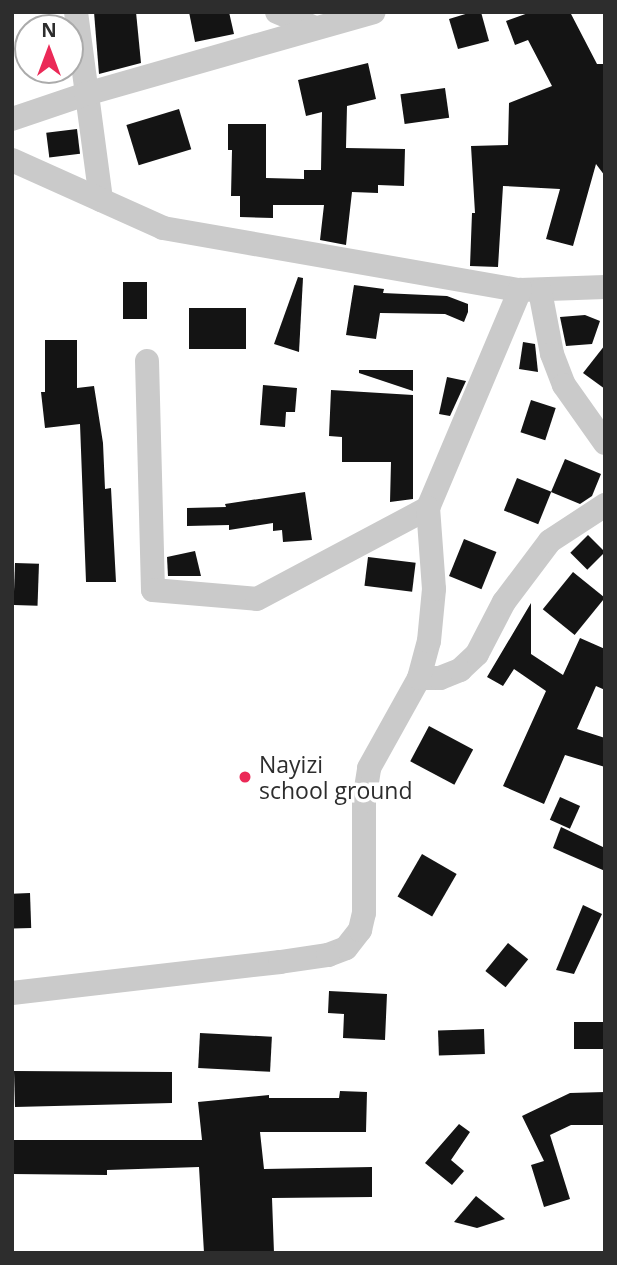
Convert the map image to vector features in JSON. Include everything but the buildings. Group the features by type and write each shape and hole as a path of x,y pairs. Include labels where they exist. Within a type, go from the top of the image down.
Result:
{"street":[{"path":"76,12 101,200"},
{"path":"277,12 315,28"},
{"path":"12,119 86,94 374,12"},
{"path":"12,160 163,228 530,290 605,287"},
{"path":"530,290 564,385 605,443"},
{"path":"12,993 328,955 346,948 360,930 364,912 364,801 369,768 419,678 433,611 428,508 530,290"},
{"path":"147,361 153,590 257,599 428,508"},
{"path":"419,678 439,678 460,670 477,654 504,602 550,541 605,505"}],"place":[{"name":"Nayizi school ground","path":"245,777"}]}
